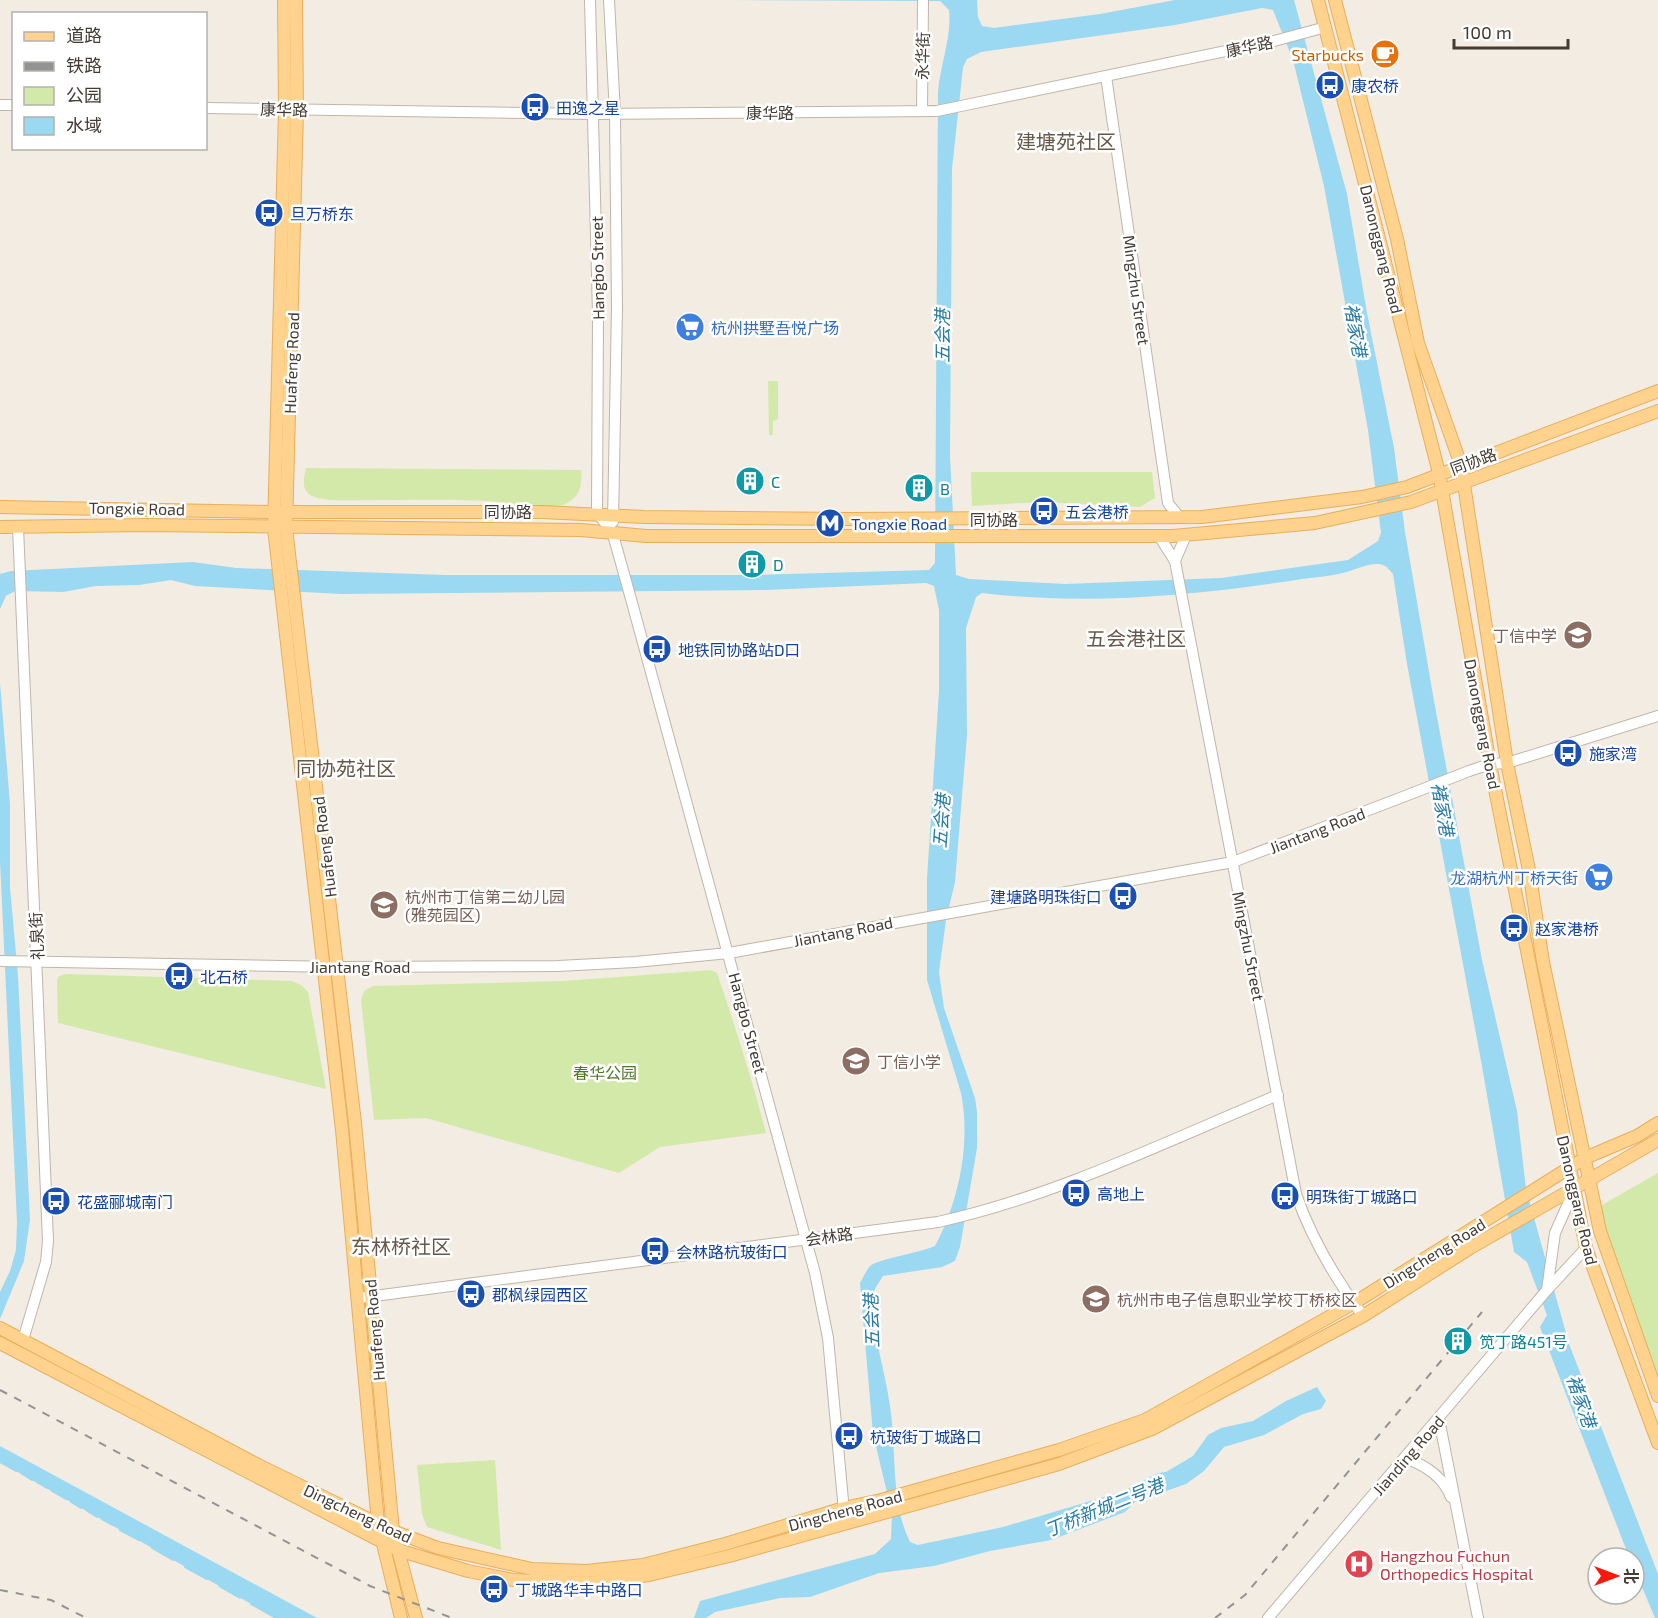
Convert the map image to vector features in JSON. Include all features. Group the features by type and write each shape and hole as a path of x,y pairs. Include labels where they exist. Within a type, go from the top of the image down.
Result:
{"main road":[{"name":"Huafeng Road","path":"284,0 291,110"},
{"name":"Huafeng Road","path":"296,0 280,528 338,967 365,1297 378,1523 401,1618"},
{"name":"Danonggang Road","path":"1318,0 1382,243 1417,395 1439,473 1490,764 1586,1248 1658,1443"},
{"name":"Danonggang Road","path":"1335,0 1397,239 1418,343 1461,465 1507,763 1529,870 1543,962 1600,1231 1658,1396"},
{"name":"同协路","path":"281,511 597,513 928,519 1202,518 1362,497 1407,487 1658,391"},
{"name":"同协路","path":"280,528 612,531 645,536 1186,536 1315,523 1411,502 1658,411"},
{"name":"Tongxie Road","path":"0,507 281,511"},
{"name":"Tongxie Road","path":"0,527 146,525 280,528"},
{"name":"Huafeng Road","path":"289,602 323,966 393,1531 416,1618"},
{"name":"Dingcheng Road","path":"0,1329 258,1465 393,1531 472,1557 532,1569 586,1571 643,1565 1091,1440 1145,1420 1354,1303 1585,1158 1637,1136 1658,1123"},
{"name":"Dingcheng Road","path":"0,1343 398,1550 468,1571 513,1580 589,1583 661,1572 883,1513 1059,1464 1152,1429 1364,1316 1470,1248 1658,1140"}],"street":[{"name":"Hangbo Street","path":"590,0 598,315 597,513 612,531"},
{"name":"Hangbo Street","path":"609,0 615,113 617,307 612,531 807,1239 828,1338 845,1522"},
{"name":"永华街","path":"922,111 923,4"},
{"name":"康华路","path":"207,108 594,114 937,111 957,109 1274,41 1326,27"},
{"name":"Mingzhu Street","path":"1106,76 1168,504"},
{"path":"1156,518 1168,504 1180,518"},
{"name":"礼泉街","path":"18,527 48,1241 46,1262 23,1340"},
{"name":"Mingzhu Street","path":"1159,536 1175,561 1296,1194 1305,1221 1364,1316"},
{"path":"1175,561 1186,536"},
{"name":"Jiantang Road","path":"0,961 338,967 558,966 634,963 729,953 918,917 1233,862 1468,771 1490,764 1507,763 1658,716"},
{"name":"会林路","path":"365,1297 938,1222 996,1209 1278,1095"},
{"path":"1547,1290 1555,1233 1575,1187"},
{"name":"Jianding Road","path":"1268,1618 1547,1290 1586,1248"},
{"path":"1439,1419 1478,1618"},
{"path":"1405,1458 1422,1464 1438,1476 1449,1492 1458,1514"}],"green space":[{"path":"768,381 778,381 778,419 773,421 773,435 769,435"},
{"path":"306,468 581,470 581,481 574,498 565,504 549,507 467,500 330,500 315,497 307,492 304,483"},
{"path":"971,472 1152,472 1155,498 1140,507 1042,502 972,506"},
{"name":"春华公园","path":"711,970 717,973 766,1133 660,1147 619,1173 426,1118 374,1120 361,1000 364,991 373,986 564,981"},
{"path":"66,974 291,981 301,985 308,992 326,1089 58,1023 57,981 59,976"},
{"path":"1658,1173 1658,1377 1595,1209"},
{"path":"495,1460 501,1550 427,1527 422,1514 417,1465"}],"water":[{"path":"733,0 977,0 978,17 982,26 994,28 1100,14 1175,0 1294,0 1347,194 1367,313 1394,448 1405,532 1434,701 1482,960 1517,1111 1526,1189 1569,1344 1658,1574 1658,1618 1655,1618 1646,1597 1646,1546 1625,1546 1540,1327 1547,1315 1527,1262 1514,1252 1482,1066 1407,664 1393,574 1385,566 1370,565 1333,575 1183,594 1062,599 982,593 976,597 966,628 967,735 955,882 946,920 939,972 944,1008 975,1098 977,1148 960,1247 955,1261 942,1267 883,1276 873,1294 877,1338 890,1406 899,1510 910,1542 918,1545 1003,1527 1124,1491 1158,1473 1166,1472 1193,1456 1208,1435 1221,1428 1253,1421 1286,1401 1317,1387 1326,1401 1321,1409 1303,1414 1264,1435 1224,1447 1204,1471 1186,1484 1135,1502 1125,1512 1051,1540 990,1551 934,1566 879,1573 810,1597 780,1598 715,1612 706,1618 694,1618 700,1601 875,1554 891,1539 892,1513 873,1434 860,1283 874,1263 935,1246 951,1210 956,1191 961,1171 965,1132 961,1093 927,980 927,879 939,691 939,610 934,586 926,583 766,590 341,594 195,586 171,580 139,585 96,586 63,592 15,591 6,596 0,609 0,574 11,571 193,562 236,568 445,575 752,575 929,570 935,563 938,92 947,41 949,10 940,1","holes":["1262,8 1273,10 1293,60 1324,186 1368,430 1381,533 1378,541 1348,560 1221,578 1066,584 969,579 956,575 950,456 952,169 963,67 967,59 981,52 1175,25"]},
{"path":"0,683 10,804 10,888 18,976 30,1220 24,1261 0,1319 0,1292 10,1271 16,1250 17,1222 0,861"},
{"path":"0,1446 317,1618 276,1618 0,1462"}],"waterway":[{"path":"0,1462 16,1471"},
{"path":"21,1473 32,1480"},
{"path":"37,1482 47,1488"},
{"path":"52,1491 66,1499"},
{"path":"71,1502 81,1508"},
{"path":"86,1510 97,1517"},
{"path":"102,1519 113,1525"},
{"path":"120,1530 139,1540"},
{"path":"152,1548 173,1560"},
{"path":"185,1567 207,1579"},
{"path":"219,1586 240,1598"},
{"path":"251,1604 276,1618"}],"railway":[{"path":"1215,1618 1245,1595 1482,1312"},
{"path":"0,1390 370,1586 452,1618"},
{"path":"0,1590 51,1600 86,1618"}],"place":[{"name":"Starbucks","path":"1385,54"},
{"name":"康农桥","path":"1330,85"},
{"name":"田逸之星","path":"535,107"},
{"name":"旦万桥东","path":"269,213"},
{"name":"杭州拱墅吾悦广场","path":"690,327"},
{"name":"C","path":"750,481"},
{"name":"B","path":"919,488"},
{"name":"五会港桥","path":"1044,511"},
{"name":"Tongxie Road","path":"830,523"},
{"name":"D","path":"752,564"},
{"name":"丁信中学","path":"1578,635"},
{"name":"地铁同协路站D口","path":"657,649"},
{"name":"施家湾","path":"1568,753"},
{"name":"龙湖杭州丁桥天街","path":"1599,877"},
{"name":"建塘路明珠街口","path":"1123,896"},
{"name":"杭州市丁信第二幼儿园 (雅苑园区)","path":"384,905"},
{"name":"赵家港桥","path":"1514,928"},
{"name":"北石桥","path":"179,976"},
{"name":"丁信小学","path":"856,1061"},
{"name":"高地上","path":"1076,1193"},
{"name":"明珠街丁城路口","path":"1285,1196"},
{"name":"花盛郦城南门","path":"56,1201"},
{"name":"会林路杭玻街口","path":"655,1251"},
{"name":"郡枫绿园西区","path":"471,1294"},
{"name":"杭州市电子信息职业学校丁桥校区","path":"1096,1299"},
{"name":"笕丁路451号","path":"1458,1341"},
{"name":"杭玻街丁城路口","path":"849,1436"},
{"name":"Hangzhou Fuchun Orthopedics Hospital","path":"1359,1564"},
{"name":"丁城路华丰中路口","path":"494,1589"}],"district":[{"name":"建塘苑社区","path":"1066,141"},
{"name":"五会港社区","path":"1136,638"},
{"name":"同协苑社区","path":"346,768"},
{"name":"东林桥社区","path":"401,1246"}],"water label":[{"name":"褚家港","path":"1356,330"},
{"name":"五会港","path":"942,336"},
{"name":"褚家港","path":"1443,809"},
{"name":"五会港","path":"941,821"},
{"name":"五会港","path":"871,1321"},
{"name":"褚家港","path":"1582,1401"},
{"name":"丁桥新城二号港","path":"1104,1507"}]}
